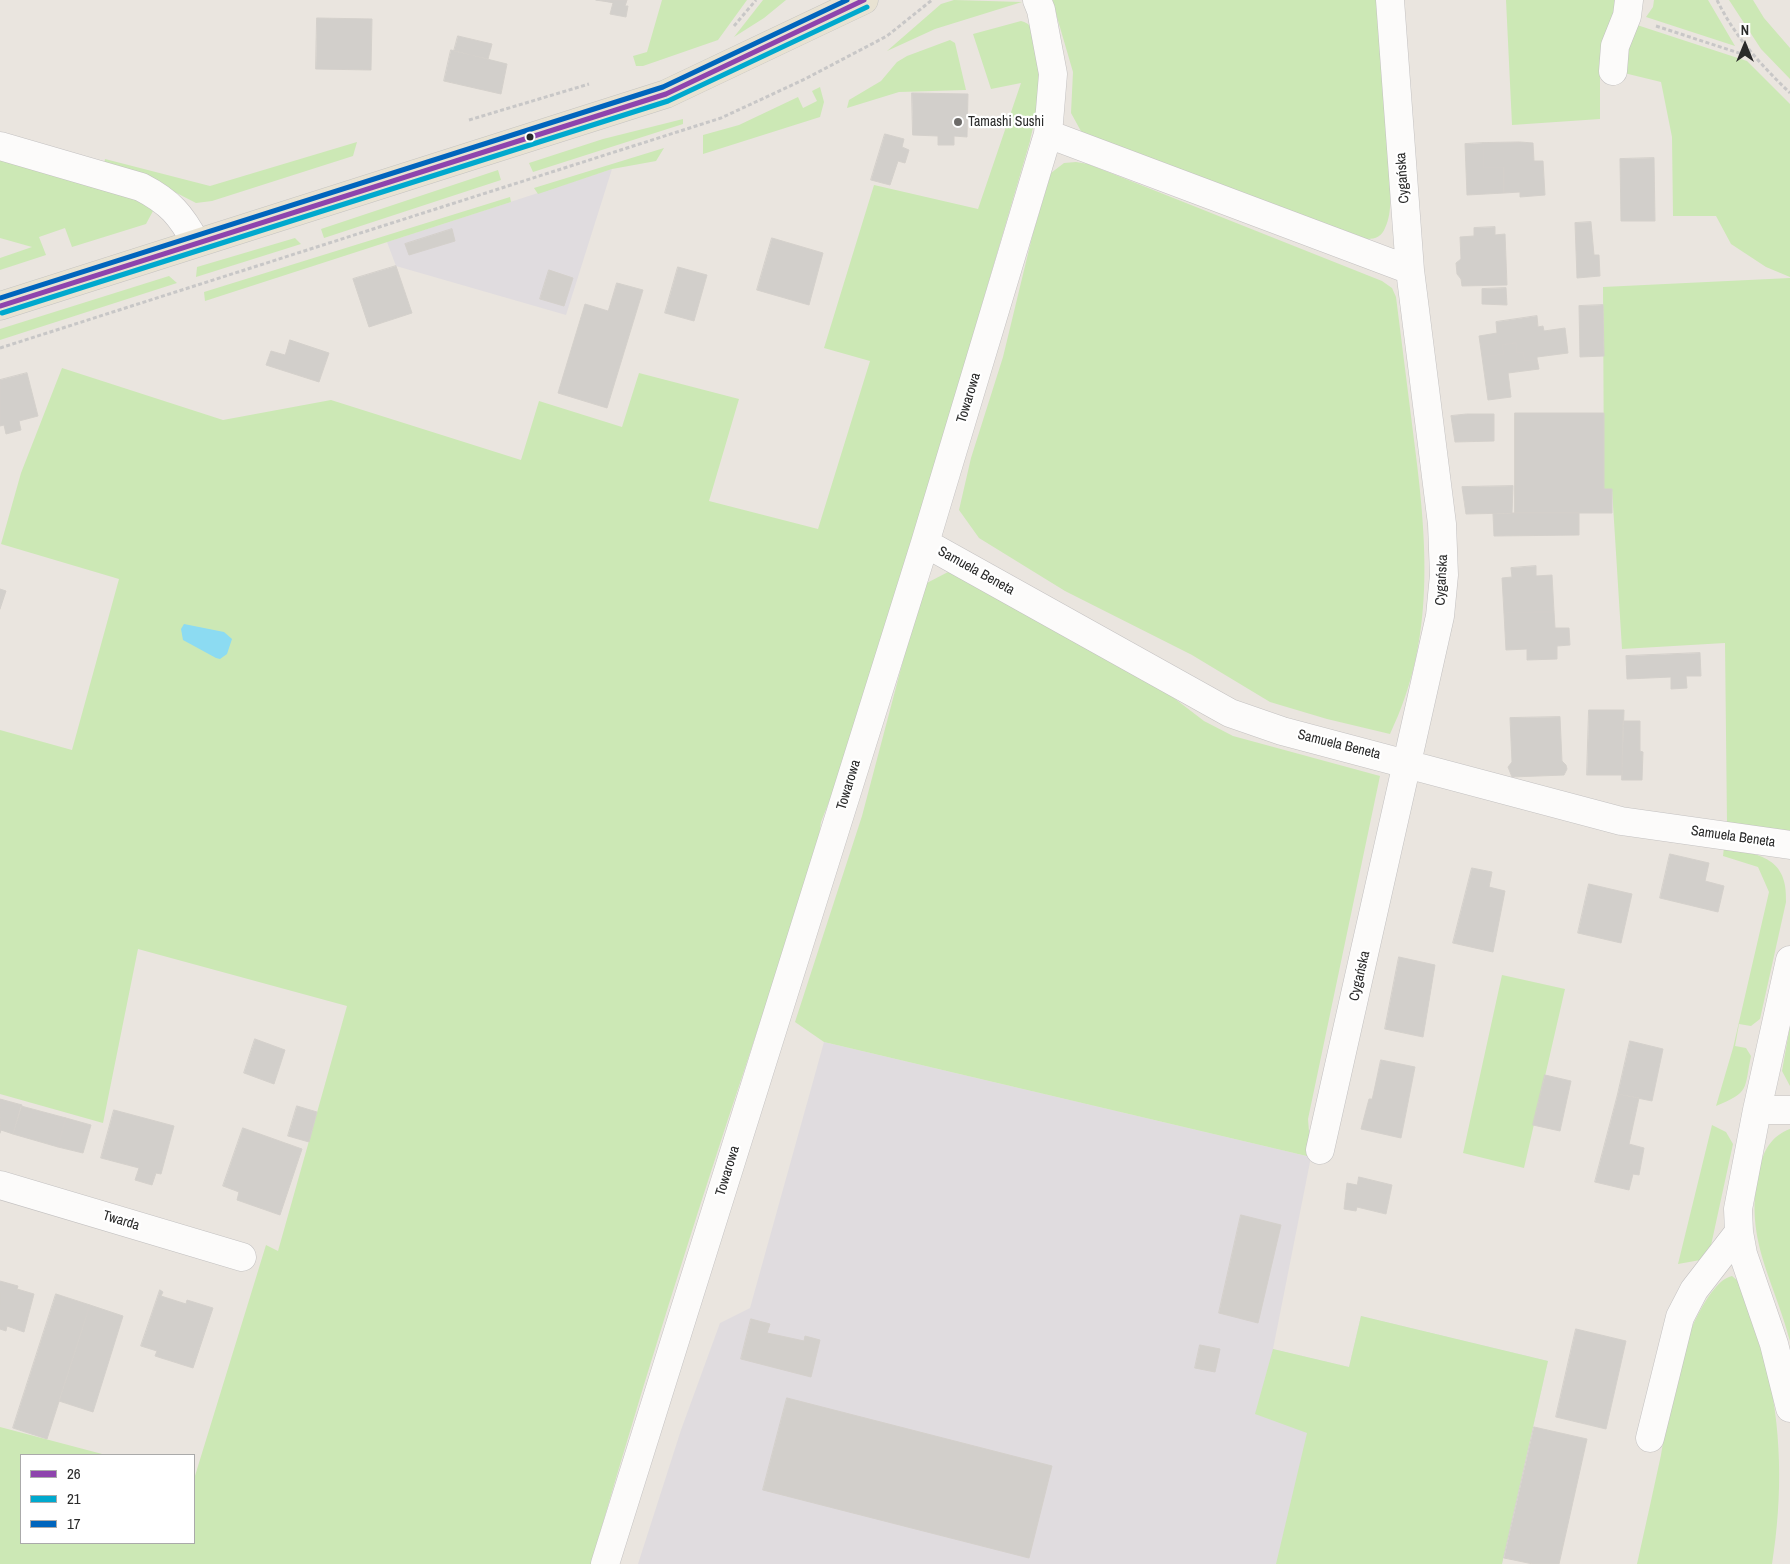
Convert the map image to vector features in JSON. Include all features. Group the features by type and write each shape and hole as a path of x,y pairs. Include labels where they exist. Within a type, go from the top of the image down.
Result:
{"main road":[{"path":"806,27 826,0"},
{"path":"0,306 666,94 864,0"}],"street":[{"name":"Towarowa","path":"605,1564 925,543 1048,134 1053,74 1041,10 1036,0"},
{"name":"Cygańska","path":"1320,1150 1440,616 1444,575 1442,524 1410,270 1390,0"},
{"path":"1613,71 1615,46 1627,16 1629,0"},
{"path":"1048,134 1410,270"},
{"path":"0,146 141,187 162,198 176,211 196,243"},
{"name":"Samuela Beneta","path":"925,543 1230,713 1282,731 1621,821 1790,845"},
{"path":"1790,960 1757,1110 1738,1209 1739,1232 1743,1254 1776,1352 1790,1408"},
{"path":"1757,1110 1790,1110"},
{"name":"Twarda","path":"0,1185 242,1257"},
{"path":"1650,1438 1680,1317 1699,1284 1739,1232"}],"path":[{"path":"733,28 756,0"},
{"path":"0,348 722,118 805,79 887,36 932,0"},
{"path":"1717,0 1734,31 1751,54 1790,93"},
{"path":"1649,24 1742,54 1751,54"},
{"path":"469,120 593,83"}],"shaded area":[{"path":"612,169 566,315 396,266 387,242"},
{"path":"824,1042 1311,1157 1273,1349 1349,1367 1361,1316 1548,1361 1502,1564 638,1564 681,1430 720,1323 750,1308"}],"green space":[{"path":"662,0 747,0 718,40 643,66 636,66 633,56 647,52"},
{"path":"763,0 786,0 764,18 734,37"},
{"path":"954,0 1022,2 935,29 887,51 941,4"},
{"path":"1052,0 1379,0 1390,193 1388,222 1384,231 1376,238 1367,239 1082,133 1071,113 1073,72"},
{"path":"1506,0 1618,0 1600,69 1600,119 1512,125"},
{"path":"1654,0 1708,0 1735,46 1646,17 1653,7"},
{"path":"1729,0 1753,0 1764,18 1790,48 1790,79 1761,49"},
{"path":"1021,21 1032,27 1038,40 1041,56 1041,75 1030,141 864,713 821,822 816,858 699,1210 643,1387 591,1564 0,1564 0,1427 102,1454 20,1454 20,1544 195,1544 195,1476 266,1245 278,1251 347,1006 138,949 103,1123 0,1094 0,730 72,750 119,579 1,544 21,473 62,368 223,420 331,400 521,460 539,401 622,427 639,373 739,399 709,501 818,529 870,361 824,348 874,185 978,209 1021,83 991,89 973,34"},
{"path":"1637,25 1747,61 1790,104 1790,277 1766,267 1731,244 1716,216 1673,216 1672,137 1661,82 1620,72"},
{"path":"950,40 955,43 966,90 899,92 847,108 849,100 881,81 897,62 907,56"},
{"path":"820,87 824,102 820,117 703,154 703,135 739,125 798,97 803,108 817,101 812,91"},
{"path":"683,119 683,124 533,172 529,163 603,139"},
{"path":"357,142 353,156 212,201 196,203 163,186 104,164 105,159 210,186"},
{"path":"664,148 656,161 612,169 538,194 534,188"},
{"path":"0,156 150,201 153,211 146,224 72,247 65,228 39,237 46,255 0,270 0,258 32,247 0,238"},
{"path":"1064,163 1088,164 1382,281 1392,288 1396,297 1419,478 1424,552 1424,589 1421,626 1415,662 1405,698 1390,734 1327,719 1270,702 1192,655 1065,591 979,538 959,510 971,458 1003,357 1033,233 1051,173"},
{"path":"498,170 501,180 324,238 321,229"},
{"path":"510,197 511,202 205,301 204,292"},
{"path":"295,238 301,244 196,277 197,267"},
{"path":"169,276 177,283 0,340 0,329"},
{"path":"1790,278 1790,832 1727,824 1725,643 1622,649 1612,489 1604,489 1603,287"},
{"path":"948,572 987,590 1166,692 1204,721 1233,736 1380,776 1308,1119 1311,1157 824,1042 795,1022 862,816 923,585"},
{"path":"1724,847 1760,856 1777,867 1785,887 1786,902 1760,1019 1751,1026 1739,1024 1735,1046 1746,1048 1751,1056 1746,1083 1744,1088 1735,1097 1716,1106 1733,1048 1769,892 1758,867 1723,856"},
{"path":"1502,975 1565,989 1524,1168 1463,1153"},
{"path":"1790,1026 1790,1086 1782,1071"},
{"path":"1712,1125 1726,1132 1733,1144 1710,1250 1706,1259 1678,1264"},
{"path":"1790,1129 1790,1341 1768,1276 1757,1235 1755,1191 1760,1166 1770,1143 1778,1135"},
{"path":"1732,1276 1738,1281 1759,1340 1771,1385 1775,1410 1778,1436 1779,1487 1776,1538 1772,1564 1637,1564 1661,1455 1670,1393 1678,1361 1705,1303 1723,1281"},
{"path":"1361,1316 1548,1361 1502,1564 1276,1564 1307,1433 1255,1414 1273,1349 1349,1367"}],"water":[{"path":"184,624 224,632 232,639 227,654 220,659 216,658 183,640 181,629"}],"building":[{"path":"596,0 627,0 625,6 628,6 626,17 610,14 613,3"},
{"path":"317,18 372,19 371,70 316,69"},
{"path":"458,36 492,44 488,59 454,51"},
{"path":"451,50 507,64 501,94 444,81"},
{"path":"912,93 968,94 967,137 954,136 954,145 938,145 938,136 913,135"},
{"path":"885,134 904,139 902,147 909,150 905,163 898,161 890,185 871,180"},
{"path":"1483,143 1533,143 1534,161 1543,161 1545,195 1520,197 1520,192 1504,193 1504,167 1484,168"},
{"path":"1483,143 1484,168 1504,167 1504,193 1467,195 1465,144"},
{"path":"1654,158 1655,221 1621,221 1620,159"},
{"path":"1591,222 1594,255 1599,255 1600,276 1577,278 1575,223"},
{"path":"1495,227 1495,235 1505,234 1507,285 1462,286 1461,279 1457,274 1456,263 1461,259 1460,237 1474,236 1474,228"},
{"path":"452,229 455,241 409,255 405,244"},
{"path":"772,238 823,253 809,305 757,290"},
{"path":"396,266 412,313 369,327 353,279"},
{"path":"678,267 707,275 694,321 665,313"},
{"path":"549,270 573,278 564,306 540,299"},
{"path":"617,283 643,290 607,408 558,393 585,304 608,311"},
{"path":"1506,288 1507,305 1482,304 1482,289"},
{"path":"1603,305 1604,356 1580,357 1579,306"},
{"path":"1537,316 1538,327 1543,326 1544,331 1565,328 1568,353 1537,357 1537,359 1525,361 1523,352 1517,353 1516,343 1502,345 1504,354 1482,357 1479,336 1497,333 1496,322"},
{"path":"290,340 329,353 319,382 266,365 271,351 285,355"},
{"path":"1516,343 1517,353 1523,352 1525,361 1537,359 1539,369 1508,373 1511,397 1488,400 1482,357 1504,354 1502,345"},
{"path":"27,373 38,416 19,421 21,430 6,434 4,425 0,426 0,380"},
{"path":"1515,413 1604,413 1604,489 1612,489 1612,513 1515,513"},
{"path":"1494,414 1494,441 1455,442 1451,416"},
{"path":"1513,486 1512,513 1466,514 1462,487"},
{"path":"1579,513 1579,535 1494,536 1493,514"},
{"path":"1536,566 1536,576 1552,575 1554,612 1504,613 1502,578 1512,577 1511,568"},
{"path":"0,589 6,591 0,609"},
{"path":"1554,612 1555,628 1569,628 1570,645 1557,646 1557,659 1527,660 1527,649 1506,650 1504,613"},
{"path":"1700,653 1701,676 1686,676 1687,688 1671,689 1671,677 1627,679 1626,656"},
{"path":"1589,710 1624,710 1622,775 1587,775"},
{"path":"1560,717 1562,761 1567,769 1564,775 1512,777 1508,767 1512,762 1510,718"},
{"path":"1623,721 1640,721 1640,751 1643,752 1642,780 1622,780"},
{"path":"1670,854 1709,863 1705,881 1724,886 1718,912 1660,898"},
{"path":"1472,868 1492,872 1489,887 1505,891 1493,952 1453,943"},
{"path":"1589,884 1632,894 1621,943 1578,933"},
{"path":"1399,957 1435,965 1423,1037 1385,1029"},
{"path":"255,1039 285,1050 274,1084 244,1073"},
{"path":"1630,1041 1663,1049 1652,1101 1618,1094"},
{"path":"1381,1060 1415,1067 1401,1138 1361,1129 1369,1099 1372,1099"},
{"path":"1545,1075 1571,1081 1560,1131 1533,1125"},
{"path":"1618,1094 1639,1098 1629,1144 1644,1148 1639,1175 1633,1174 1629,1190 1595,1182"},
{"path":"0,1099 22,1105 13,1134 1,1130 0,1133"},
{"path":"21,1106 66,1118 58,1147 13,1134"},
{"path":"297,1106 317,1112 309,1142 288,1136"},
{"path":"114,1110 174,1126 161,1174 156,1173 152,1185 135,1180 139,1168 101,1158"},
{"path":"66,1118 91,1125 83,1153 58,1147"},
{"path":"243,1128 302,1149 280,1215 237,1200 239,1192 223,1186"},
{"path":"1359,1177 1392,1185 1386,1214 1357,1207 1356,1211 1344,1209 1347,1183 1357,1185"},
{"path":"1241,1215 1281,1225 1258,1323 1219,1313"},
{"path":"0,1281 18,1286 17,1289 34,1294 24,1332 7,1326 6,1331 0,1329"},
{"path":"160,1290 163,1292 161,1296 186,1304 187,1300 213,1308 193,1368 155,1356 157,1351 141,1346"},
{"path":"56,1294 90,1305 47,1439 13,1428"},
{"path":"90,1305 123,1316 93,1412 59,1401"},
{"path":"751,1319 770,1324 767,1333 804,1341 805,1336 820,1340 811,1377 741,1359"},
{"path":"1576,1329 1626,1341 1606,1429 1556,1417"},
{"path":"1200,1345 1220,1349 1215,1372 1195,1368"},
{"path":"787,1398 1052,1466 1029,1558 763,1490"},
{"path":"1534,1427 1587,1439 1559,1564 1533,1564 1504,1558"}],"transit line":[{"name":"17","path":"0,298 663,87 847,0"},
{"name":"26","path":"0,306 666,94 864,0"},
{"name":"21","path":"2,313 668,101 867,7"}],"place":[{"name":"Tamashi Sushi","path":"958,122"}]}
